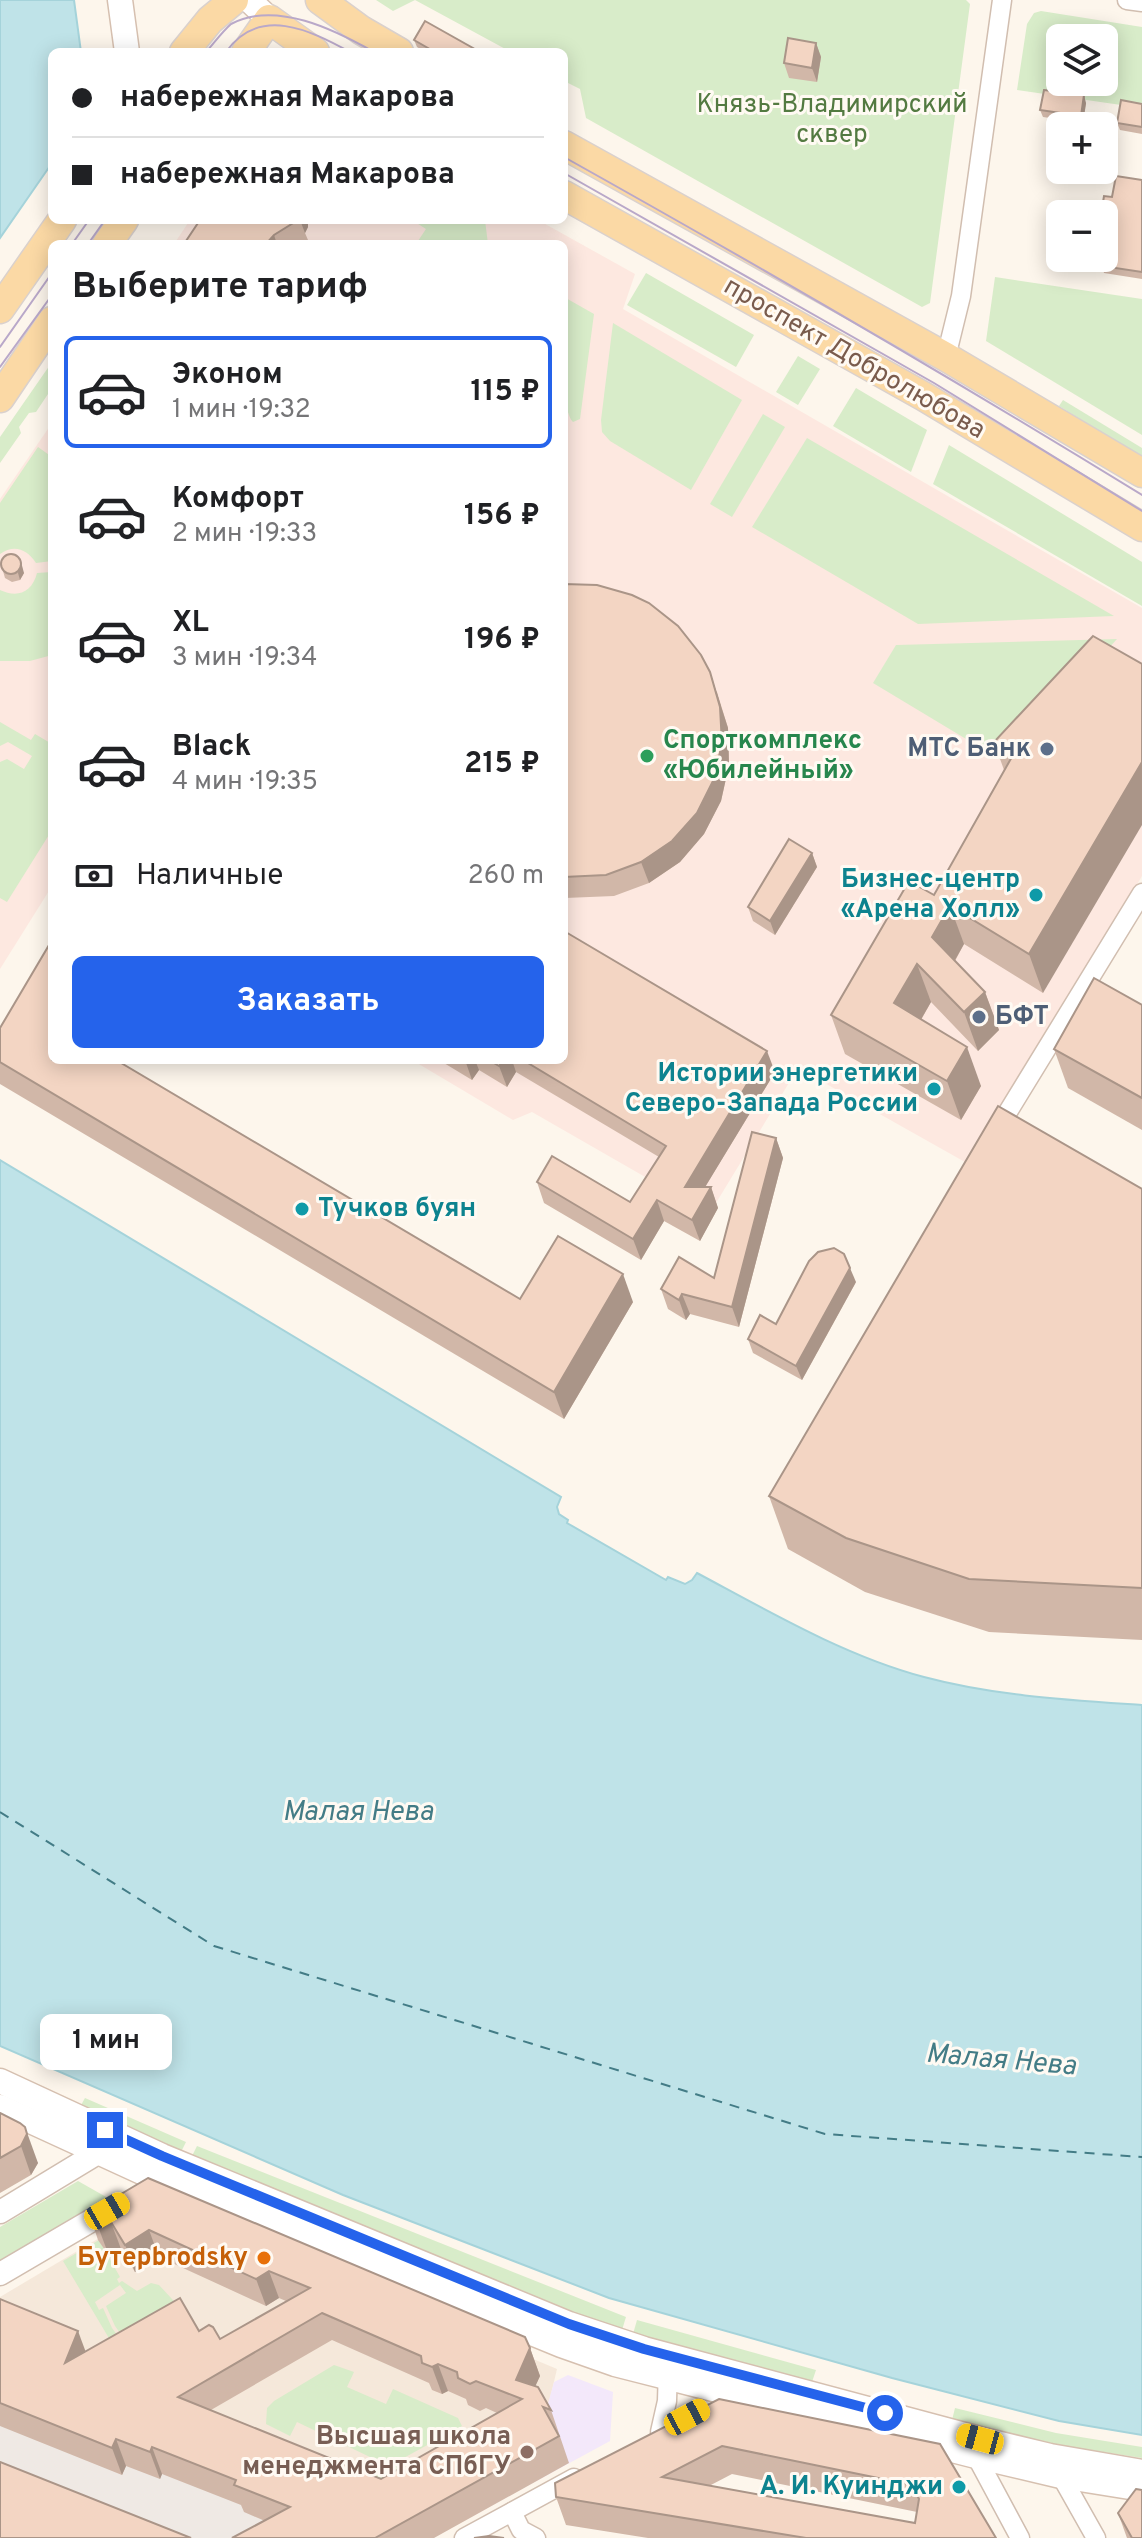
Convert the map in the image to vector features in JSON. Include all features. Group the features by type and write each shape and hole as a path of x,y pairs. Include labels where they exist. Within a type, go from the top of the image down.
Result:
{"main road":[{"path":"120,0 126,48"},
{"path":"187,48 210,20 234,0"},
{"path":"320,0 392,48"},
{"path":"248,48 264,6 311,48"},
{"name":"проспект Добролюбова","path":"568,147 946,357 1142,473"},
{"name":"проспект Добролюбова","path":"568,197 923,396 1142,527"},
{"path":"0,309 48,240"},
{"path":"0,398 48,327"},
{"path":"0,2081 125,2139 147,2181"},
{"path":"0,2107 98,2152 147,2181 569,2324 668,2367 719,2398 978,2448"},
{"path":"668,2367 1142,2489"},
{"path":"1055,2466 1142,2472"}],"street":[{"path":"946,357 961,296 1002,0"},
{"path":"1127,0 1142,2"},
{"path":"986,1147 1142,893"},
{"path":"0,2212 125,2139"},
{"path":"0,2274 147,2181"},
{"path":"668,2367 667,2401 654,2435 687,2417"},
{"path":"978,2448 1020,2538"},
{"path":"1055,2466 1096,2538"},
{"path":"464,2538 587,2471"},
{"path":"512,2512 521,2530 536,2538"}],"shaded area":[{"path":"187,224 545,224 635,274 623,309 1142,608 1142,876 972,1166 798,1068 716,1203 694,1205 532,1112 513,1120 419,1064 568,1064 568,240 177,240"},
{"path":"48,429 48,892 0,969 0,499"},
{"path":"158,2203 557,2369 548,2407 377,2500 0,2376 0,2297"},
{"name":"Высшая школа менеджмента СПбГУ","path":"568,2375 613,2392 610,2441 432,2538 292,2538 547,2407 554,2382"},
{"path":"0,2376 153,2440 292,2538 26,2538 0,2529"}],"green space":[{"path":"376,0 415,0 393,11"},
{"name":"Князь-Владимирский сквер","path":"415,0 966,0 970,4 930,303 922,307 586,118 580,89 568,83 568,48 504,48"},
{"path":"1041,11 1142,27 1142,108 1059,96 1118,96 1118,24 1046,24 1046,94 1017,90 1027,24 1034,13"},
{"path":"418,224 486,224 488,240 419,240 426,229"},
{"path":"646,273 754,335 736,367 627,305"},
{"path":"995,277 1142,299 1142,435 986,341"},
{"path":"568,299 594,314 580,419 573,422 568,413"},
{"path":"613,323 742,400 691,490 610,441 602,432"},
{"path":"798,356 820,369 798,405 776,392"},
{"path":"48,368 48,394 36,412 29,413 19,427 21,433 0,463 0,437"},
{"path":"856,388 927,430 911,472 833,426"},
{"path":"1063,400 1142,448 1142,457 1059,406"},
{"path":"763,414 785,427 732,517 710,504"},
{"path":"807,438 1114,616 918,624 752,527"},
{"path":"949,445 1142,562 1142,606 933,484"},
{"path":"38,447 48,454 48,562 36,563 29,554 15,549 0,554 0,503"},
{"path":"48,572 48,656 30,661 0,661 0,590 12,594 23,592 32,585 37,573"},
{"path":"1117,639 1006,763 873,683 896,645"},
{"path":"0,722 31,740 35,734 48,742 48,836 7,902 0,898 0,762 7,759 24,769 32,756 8,742 0,746"},
{"path":"85,2098 186,2142 181,2152 80,2107"},
{"path":"197,2146 626,2317 622,2330 573,2313 192,2156"},
{"path":"78,2181 108,2198 0,2262 0,2227"},
{"path":"99,2240 120,2277 117,2279 119,2283 122,2281 137,2291 151,2283 159,2285 184,2312 131,2348 115,2326 106,2306 126,2293 120,2285 95,2302 99,2310 103,2308 112,2328 128,2350 119,2355 63,2261"},
{"path":"637,2320 816,2370 812,2382 633,2334"},
{"path":"334,2365 354,2372 347,2387 386,2404 393,2389 458,2418 462,2426 400,2460 406,2472 387,2482 366,2472 372,2458 297,2422 290,2436 266,2424 267,2408 274,2401"},
{"path":"955,2408 1056,2433 1142,2447 1142,2458 1052,2444 952,2420"}],"water":[{"path":"0,0 74,0 80,48 48,48 48,169 0,238"},
{"name":"Малая Нева","path":"0,1160 561,1497 557,1507 559,1514 568,1520 567,1523 666,1580 668,1577 685,1584 697,1573 837,1645 924,1677 1005,1693 1142,1705 1142,2435 1059,2421 892,2378 609,2298 343,2195 0,2046"}],"building":[{"path":"425,21 473,48 428,48 414,40"},
{"path":"788,38 816,43 812,68 784,63"},
{"path":"1044,90 1046,96 1084,96 1082,112 1040,110"},
{"path":"1121,100 1142,104 1142,127 1118,123"},
{"path":"1118,176 1142,180 1142,272 1118,268 1118,200 1103,200 1104,196 1112,197"},
{"path":"197,224 292,224 270,240 187,240"},
{"path":"11,554 18,557 21,564 18,571 11,574 4,571 1,564 4,557"},
{"name":"Спорткомплекс «Юбилейный»","path":"568,584 597,585 632,595 649,603 678,626 710,672 720,707 722,744 713,781 697,813 672,841 641,862 606,875 568,877"},
{"name":"Бизнес-центр «Арена Холл»","path":"1093,636 1142,664 1142,762 1029,954 950,906 932,937 985,992 964,1012 917,964 894,1003 967,1047 947,1081 831,1015 909,881 934,895 1013,755 994,742"},
{"path":"789,839 812,853 770,921 748,907"},
{"path":"568,933 767,1051 685,1187 711,1187 692,1220 657,1200 633,1239 537,1182 552,1156 630,1202 666,1146 530,1064 568,1064"},
{"name":"Тучков буян","path":"48,947 48,1064 123,1064 520,1299 558,1236 623,1274 554,1392 0,1062 0,1028"},
{"path":"1094,978 1142,1005 1142,1098 1054,1049"},
{"path":"998,1106 1142,1189 1142,1588 969,1579 846,1538 769,1496"},
{"path":"752,1132 776,1138 732,1307 682,1294 679,1300 661,1289 679,1257 714,1278"},
{"path":"834,1248 844,1254 850,1268 796,1366 748,1339 760,1315 776,1324 809,1261 818,1252"},
{"path":"0,2113 20,2123 27,2134 21,2146 0,2158"},
{"path":"148,2178 525,2337 530,2348 516,2380 538,2387 551,2410 543,2407 559,2436 375,2538 232,2538 290,2507 234,2485 236,2480 152,2447 150,2452 116,2439 112,2448 0,2403 0,2299 78,2331 65,2363 180,2298 199,2331 209,2325 220,2339 310,2288 269,2271 256,2279 149,2230 125,2245 111,2222 99,2229 89,2213","holes":["322,2313 421,2356 422,2363 432,2367 438,2364 457,2372 458,2378 470,2384 476,2381 522,2399 381,2479 178,2397"]},
{"path":"719,2399 940,2444 996,2538 806,2538 556,2497 555,2483","holes":["722,2446 912,2485 919,2499 915,2523 662,2477"]},
{"path":"0,2462 191,2538 0,2538"},
{"path":"1136,2489 1142,2490 1142,2538 1132,2538 1118,2513"}],"ferry route":[{"path":"0,1812 214,1946 825,2134 1142,2157"}],"tram line":[{"path":"209,48 231,24 248,17 267,15 305,21 366,48"},
{"path":"230,48 254,29 269,26 302,30 342,48"},
{"path":"568,159 855,323 1142,495"},
{"path":"568,175 934,383 1142,511"},
{"path":"75,240 86,224"},
{"path":"91,240 102,224"},
{"path":"0,347 48,279"},
{"path":"0,367 48,301"}],"place":[{"name":"МТС Банк","path":"1047,749"},
{"name":"Спорткомплекс «Юбилейный»","path":"647,756"},
{"name":"Бизнес-центр «Арена Холл»","path":"1036,895"},
{"name":"БФТ","path":"979,1017"},
{"name":"Истории энергетики Северо-Запада России","path":"934,1089"},
{"name":"Тучков буян","path":"302,1209"},
{"name":"Бутерbrodsky","path":"264,2258"},
{"name":"Высшая школа менеджмента СПбГУ","path":"527,2452"},
{"name":"А. И. Куинджи","path":"959,2487"}],"route":[{"path":"105,2130 569,2324 644,2349 885,2413"}]}
